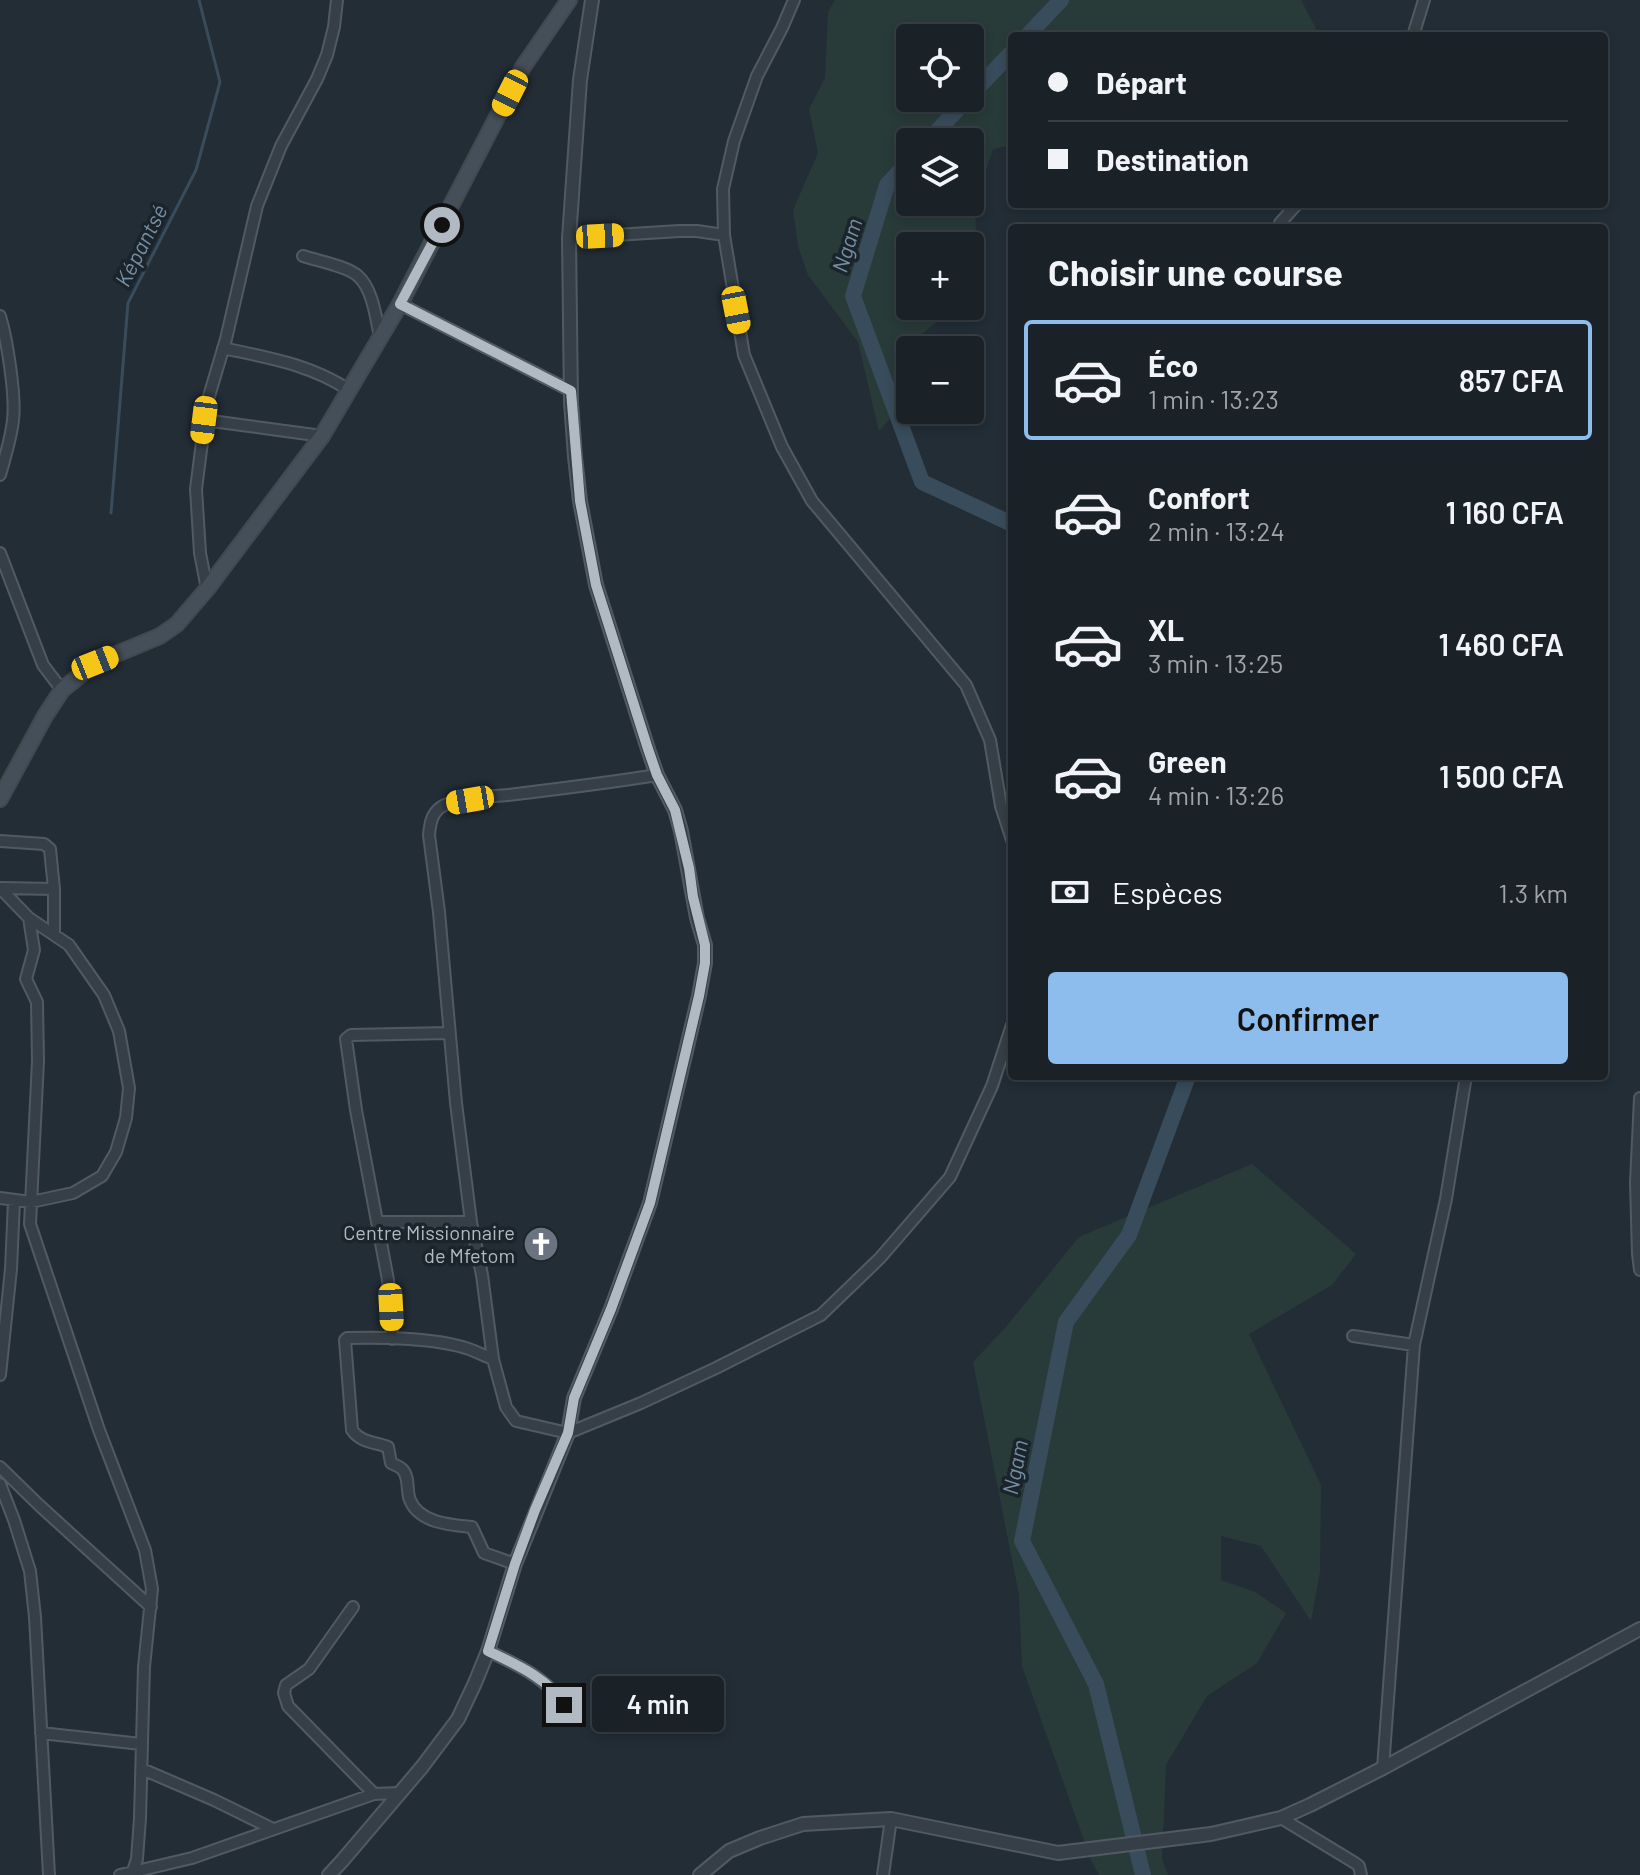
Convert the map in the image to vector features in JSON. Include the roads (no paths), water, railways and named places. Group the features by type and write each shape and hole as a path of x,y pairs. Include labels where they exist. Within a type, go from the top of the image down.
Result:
{"main road":[{"path":"0,799 62,690 95,663 168,631 207,589 322,436 400,304 523,67 569,0"}],"street":[{"path":"207,589 200,553 196,489 204,420 214,374 257,206 281,146 327,55 337,0"},
{"path":"329,1875 422,1767 458,1719 475,1683 535,1510 568,1433 574,1398 650,1203 686,1058 705,963 705,945 681,831 675,810 657,775 596,585 580,501 571,391 569,238 580,80 592,0"},
{"path":"794,0 757,76 734,141 723,189 724,235 744,355 782,447 812,501 966,685 990,740 1001,806 1008,828"},
{"path":"1414,32 1424,0"},
{"path":"1280,224 1293,208"},
{"path":"569,238 679,231 724,235"},
{"path":"303,256 361,278 372,303 380,337"},
{"path":"400,304 571,391"},
{"path":"0,316 14,413 0,475"},
{"path":"223,348 297,365 329,377 349,390"},
{"path":"204,420 322,436"},
{"path":"0,553 43,665 62,690"},
{"path":"657,775 464,801 442,806 430,823 456,1103 471,1222 482,1275 493,1359 506,1407 516,1421 568,1433 704,1374 821,1315 880,1258 950,1177 992,1086 1008,1037"},
{"path":"0,841 47,845 50,849 54,889 49,930"},
{"path":"0,888 54,889"},
{"path":"0,888 29,918 69,945 104,995 119,1031 129,1088 126,1118 116,1152 102,1176 73,1193 31,1202 0,1198"},
{"path":"29,918 34,950 26,979 37,1002 38,1061 30,1224 99,1430 145,1550 152,1589 144,1667 137,1859 133,1871"},
{"path":"32,936 49,930"},
{"path":"392,1339 389,1293 346,1039 351,1035 449,1033"},
{"path":"1383,1768 1414,1345 1446,1199 1465,1080"},
{"path":"1640,1098 1636,1182 1640,1270"},
{"path":"0,1375 11,1269 14,1201"},
{"path":"378,1222 471,1222"},
{"path":"1353,1336 1414,1345"},
{"path":"493,1359 468,1348 392,1339 345,1340 352,1430 363,1441 388,1447 391,1463 404,1472 409,1499 421,1513 447,1525 472,1527 484,1553 515,1564"},
{"path":"0,1467 151,1607"},
{"path":"0,1484 30,1571 49,1875"},
{"path":"353,1607 309,1669 286,1685 284,1693 288,1706 374,1794"},
{"path":"700,1875 729,1851 803,1824 891,1819 1058,1853 1211,1834 1281,1818 1383,1768 1640,1629"},
{"path":"488,1651 524,1669 553,1691 560,1698 566,1714"},
{"path":"41,1733 141,1744"},
{"path":"142,1769 273,1829"},
{"path":"120,1875 192,1858 374,1794 399,1793"},
{"path":"1281,1818 1355,1863 1361,1875"},
{"path":"883,1875 891,1819"}],"waterway":[{"name":"Képantsé","path":"111,513 128,303 196,170 220,82 199,0"},
{"name":"Ngam","path":"1031,32 1061,0"},
{"name":"Ngam","path":"984,81 1008,56"},
{"name":"Ngam","path":"940,128 955,112"},
{"name":"Ngam","path":"896,175 887,185 853,296 922,482 1008,522"},
{"name":"Ngam","path":"1143,1875 1096,1684 1022,1541 1066,1322 1129,1235 1187,1080"}],"place":[{"name":"Centre Missionnaire de Mfetom","path":"541,1244"}]}
